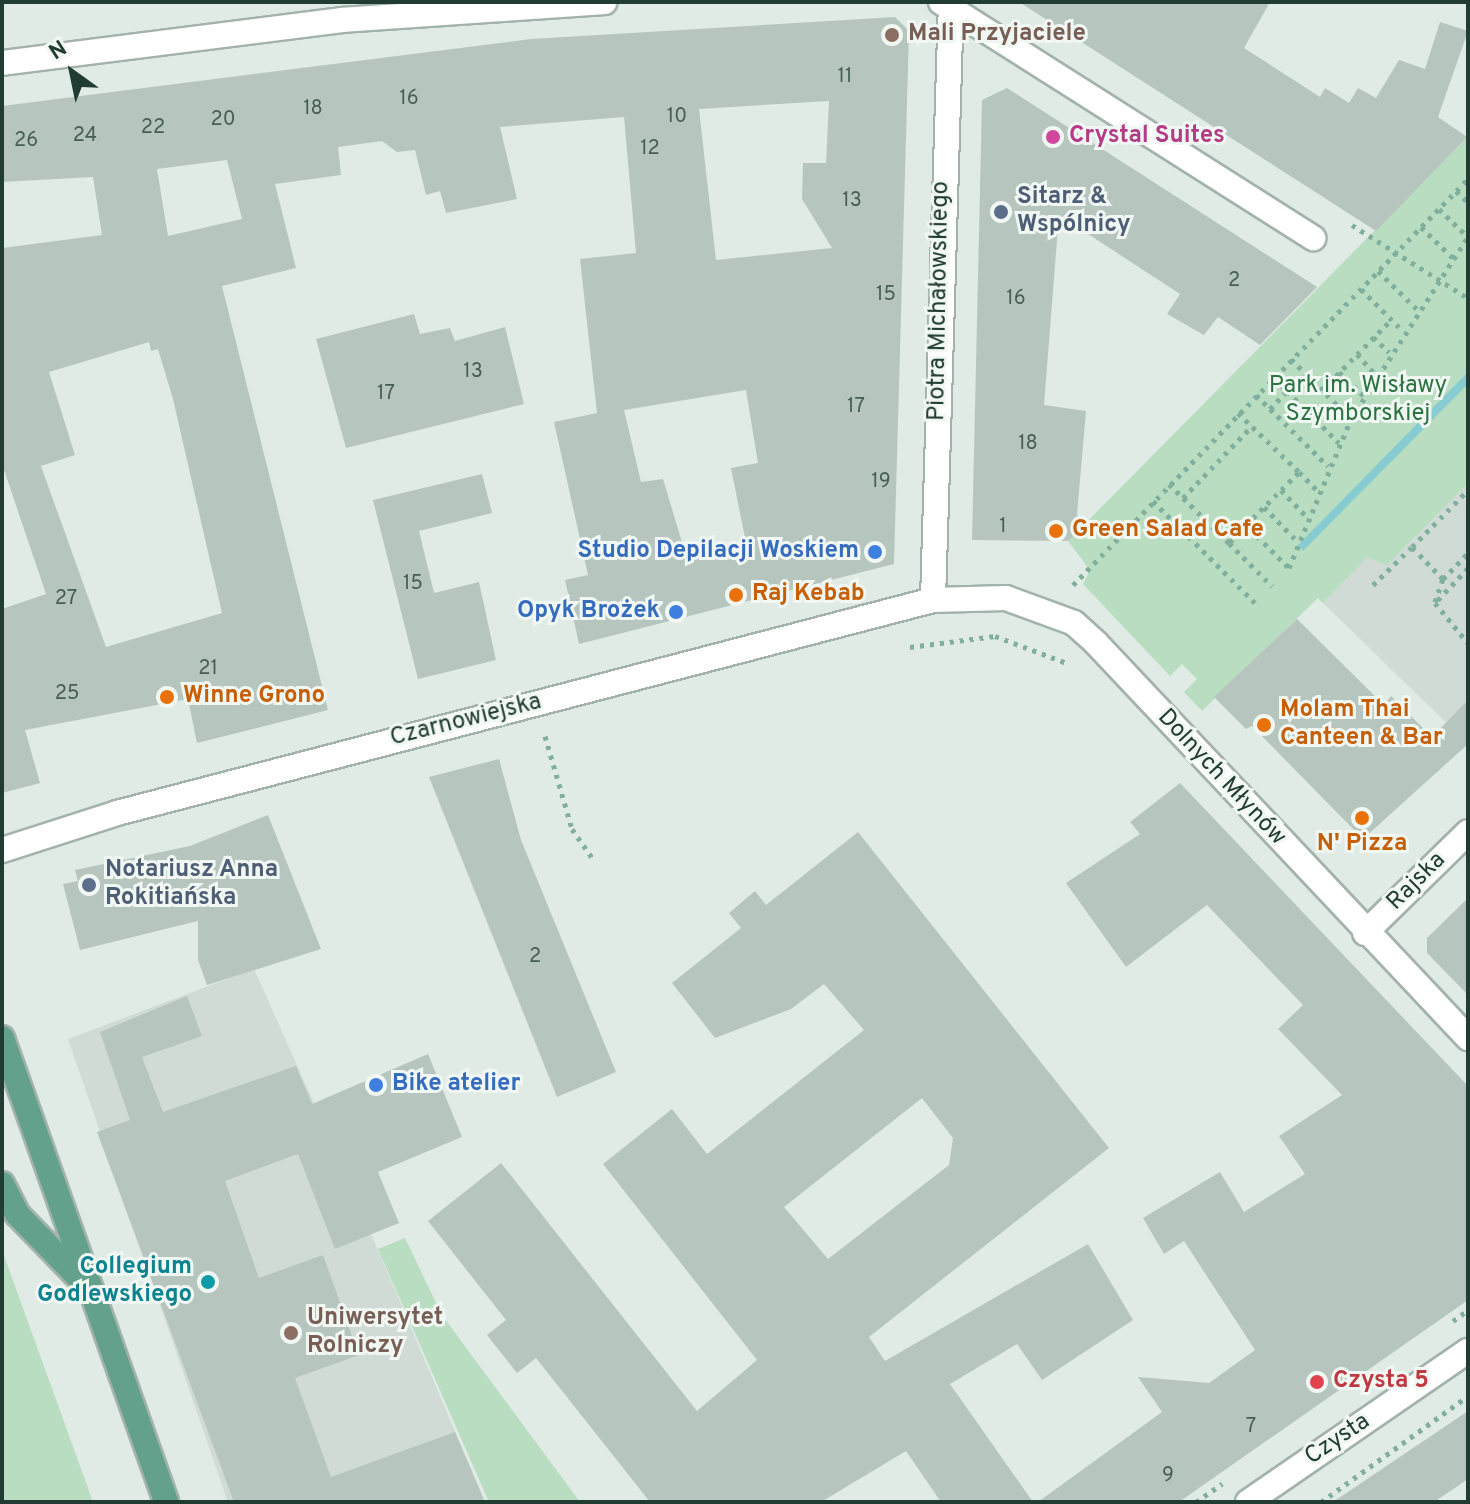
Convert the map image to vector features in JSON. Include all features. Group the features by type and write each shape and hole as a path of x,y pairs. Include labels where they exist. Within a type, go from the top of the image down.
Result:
{"main road":[{"path":"2,1038 166,1502"},
{"path":"2,1184 17,1214 90,1289"}],"street":[{"path":"2,63 344,11 604,2"},
{"path":"947,4 1313,238"},
{"name":"Piotra Michałowskiego","path":"933,600 947,4"},
{"name":"Dolnych Młynów","path":"933,600 1006,598 1074,623 1365,933 1468,1038"},
{"name":"Czarnowiejska","path":"2,850 117,813 933,600"},
{"name":"Rajska","path":"1365,933 1468,832"},
{"name":"Czysta","path":"1256,1500 1468,1351"}],"path":[{"path":"1073,585 1468,179"},
{"path":"1456,191 1468,202"},
{"path":"1246,525 1289,568 1296,540 1351,419 1389,352 1468,237 1439,209"},
{"path":"1352,225 1468,298"},
{"path":"1421,227 1453,258"},
{"path":"1378,271 1417,309"},
{"path":"1361,289 1403,331"},
{"path":"1322,390 1392,319"},
{"path":"1373,337 1389,352"},
{"path":"1357,354 1376,375"},
{"path":"1291,359 1351,419"},
{"path":"1339,372 1364,396"},
{"path":"1273,377 1339,443"},
{"path":"1270,409 1287,391"},
{"path":"1256,395 1328,466"},
{"path":"1238,413 1317,490"},
{"path":"1183,498 1252,426"},
{"path":"1229,543 1299,472"},
{"path":"1169,484 1272,586"},
{"path":"1281,490 1306,516"},
{"path":"1373,585 1468,490"},
{"path":"1153,501 1255,603"},
{"path":"1264,507 1296,540"},
{"path":"1412,547 1443,579"},
{"path":"1435,603 1443,579 1468,553"},
{"path":"1435,603 1468,568"},
{"path":"1435,603 1468,643"},
{"path":"910,647 995,636 1077,670"},
{"path":"545,736 572,829 594,860"},
{"path":"1321,1502 1468,1396"}],"shaded area":[{"path":"1468,445 1468,744 1318,598"},
{"name":"Uniwersytet Rolniczy","path":"254,969 350,1184 485,1502 228,1502 68,1039"}],"green space":[{"name":"Park im. Wisławy Szymborskiej","path":"1468,136 1468,483 1387,565 1367,557 1323,603 1318,598 1202,711 1184,692 1197,679 1182,664 1170,676 1083,584 1090,570 1068,541"},
{"path":"405,1238 442,1315 580,1502 489,1502 378,1249"},
{"path":"2,1250 93,1502 2,1502"}],"water":[{"path":"1468,372 1468,384 1303,551 1298,545"}],"building":[{"path":"1019,2 1270,2 1244,48 1320,97 1325,88 1349,103 1358,88 1376,98 1399,60 1425,69 1440,22 1468,31 1438,117 1467,137 1376,231"},
{"path":"895,17 909,31 894,564 579,644 565,580 588,575 554,422 597,413 580,259 636,253 624,117 500,127 517,199 446,213 440,191 426,195 415,150 397,152 382,141 338,147 341,175 275,184 296,268 222,286 328,710 197,743 188,699 25,730 40,783 2,793 2,609 46,594 2,464 2,248 102,235 93,177 2,182 2,106 531,39","holes":["829,101 826,163 803,163 802,199 832,248 716,260 699,109","227,160 242,219 168,236 157,169","149,342 151,351 158,349 173,399 222,613 106,647 41,466 75,455 49,372","746,390 758,463 731,468 746,543 687,559 663,479 641,482 624,410"]},
{"path":"1007,88 1317,287 1260,345 1218,317 1204,335 1167,314 1180,294 1059,215 1044,405 1086,411 1077,515 1086,524 1068,541 972,540 982,100"},
{"path":"414,314 420,334 450,328 455,341 505,327 524,404 346,448 316,339"},
{"path":"482,474 492,513 419,531 434,593 479,582 496,660 418,679 373,500"},
{"path":"1297,619 1384,705 1391,696 1432,737 1468,700 1468,744 1363,839 1252,726 1246,729 1214,697"},
{"path":"499,759 521,840 616,1072 557,1097 429,777"},
{"path":"1180,783 1468,1086 1468,1300 1179,1502 1038,1502 1162,1412 1138,1377 1209,1383 1255,1350 1184,1241 1164,1254 1143,1218 1220,1172 1244,1212 1305,1174 1279,1136 1342,1095 1278,1029 1303,1005 1207,905 1126,967 1066,883 1140,834 1130,822"},
{"path":"268,815 321,949 207,985 198,960 198,921 80,950 63,884 78,881 75,870 190,846"},
{"path":"858,832 1109,1148 869,1337 885,1361 1088,1244 1133,1320 1042,1380 1017,1344 950,1384 1033,1502 941,1502 906,1451 821,1502 650,1502 536,1358 517,1373 487,1335 506,1320 428,1221 501,1163 697,1411 757,1360 603,1164 672,1109 707,1154 864,1030 824,984 791,1009 715,1038 672,983 741,928 729,913 755,891 766,905","holes":["922,1098 953,1138 949,1165 828,1259 784,1207"]},
{"path":"1468,898 1468,995 1427,953 1427,938"},
{"name":"Uniwersytet Rolniczy","path":"187,996 202,1036 142,1057 163,1112 296,1066 312,1104 428,1054 462,1137 378,1172 399,1223 335,1249 298,1154 225,1181 259,1278 323,1255 359,1355 295,1378 331,1477 455,1432 485,1502 234,1502 97,1132 130,1120 100,1032"},
{"path":"1468,1411 1468,1479 1434,1502 1333,1502"}],"place":[{"name":"Mali Przyjaciele","path":"892,35"},
{"name":"Crystal Suites","path":"1053,137"},
{"name":"Sitarz & Wspólnicy","path":"1001,212"},
{"name":"Green Salad Cafe","path":"1056,531"},
{"name":"Studio Depilacji Woskiem","path":"875,552"},
{"name":"Raj Kebab","path":"736,595"},
{"name":"Opyk Brożek","path":"676,612"},
{"name":"Winne Grono","path":"167,697"},
{"name":"Molam Thai Canteen & Bar","path":"1264,725"},
{"name":"N' Pizza","path":"1362,818"},
{"name":"Notariusz Anna Rokitiańska","path":"89,885"},
{"name":"Bike atelier","path":"376,1085"},
{"name":"Collegium Godlewskiego","path":"208,1282"},
{"name":"Uniwersytet Rolniczy","path":"291,1333"},
{"name":"Czysta 5","path":"1317,1382"}]}
